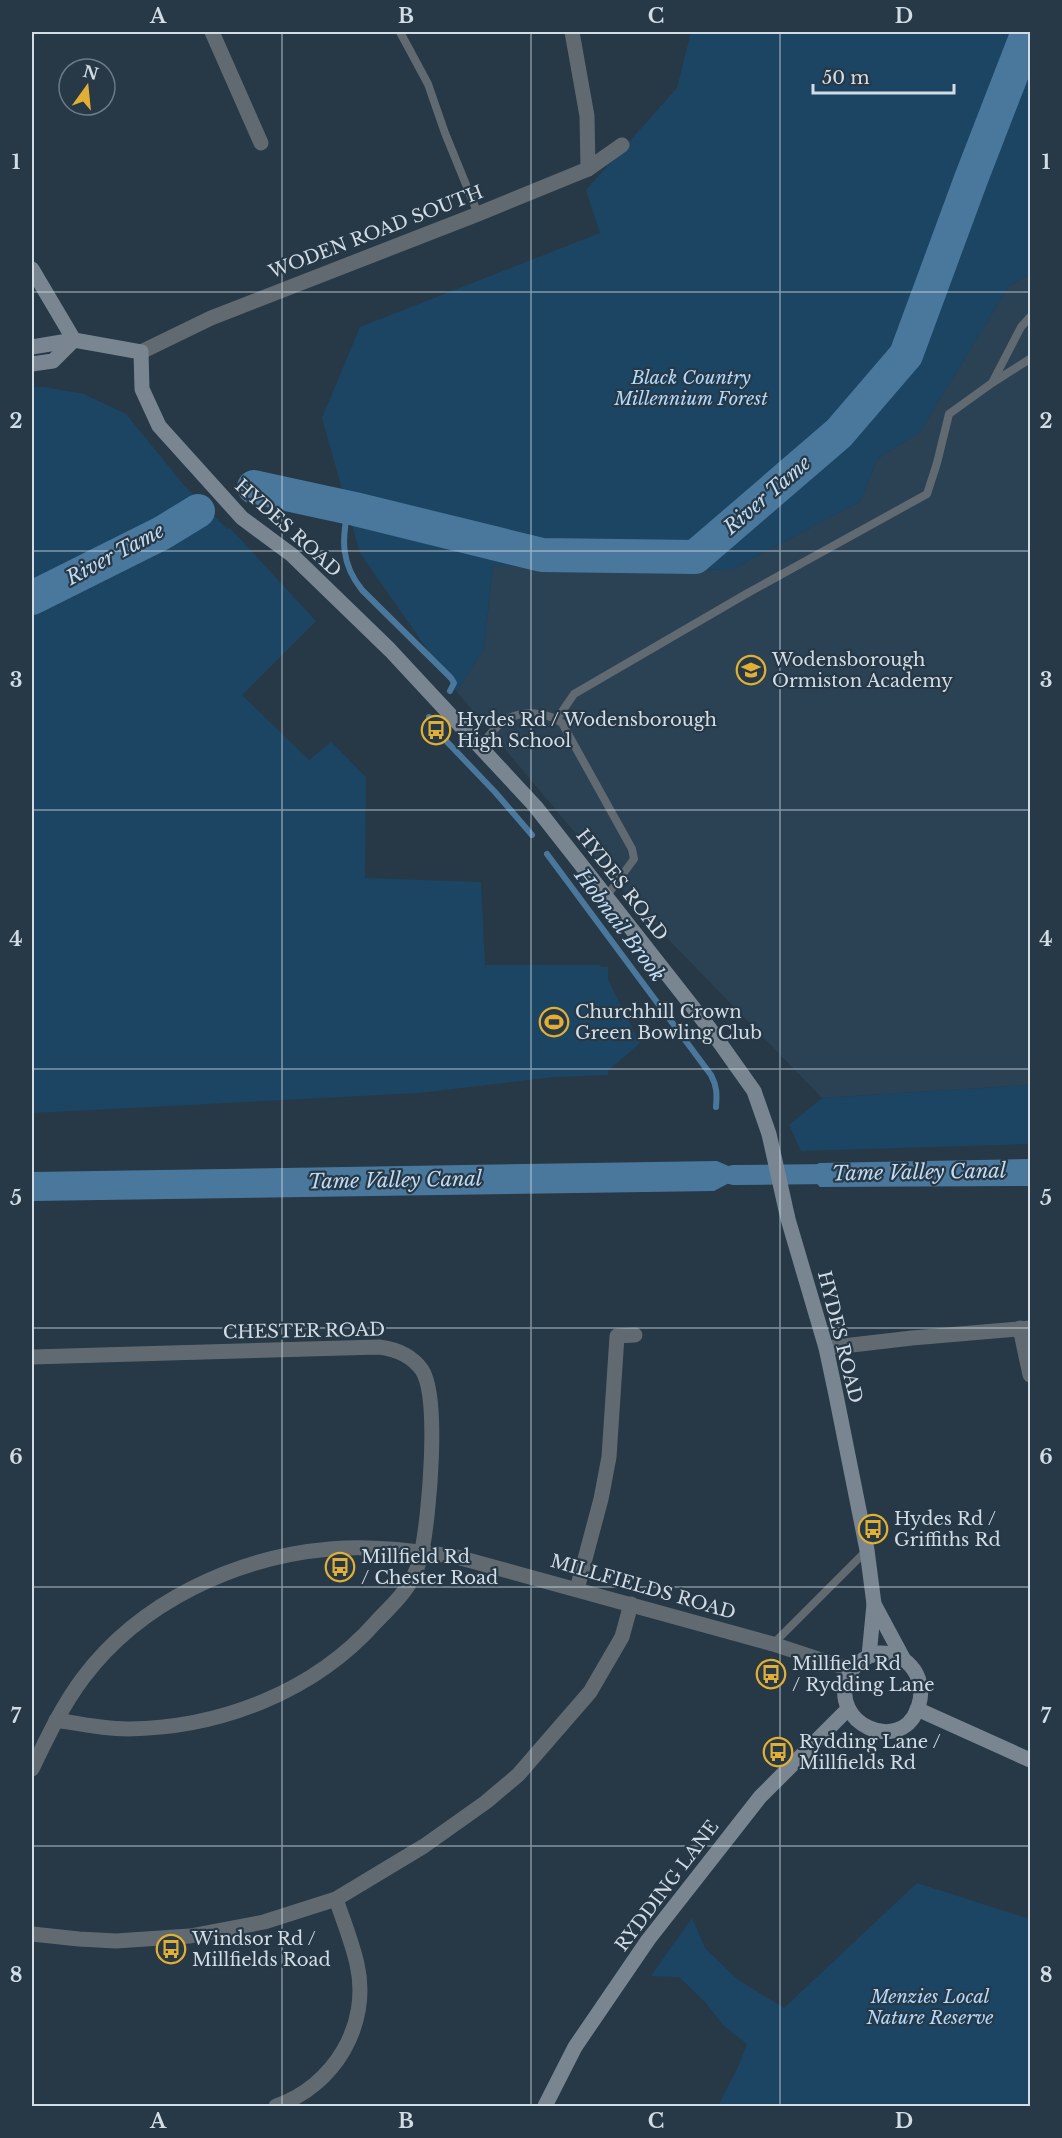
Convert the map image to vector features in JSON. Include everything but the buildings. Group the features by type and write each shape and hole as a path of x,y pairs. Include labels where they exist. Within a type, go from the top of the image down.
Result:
{"street":[{"path":"212,32 261,142"},
{"path":"573,32 587,116 588,168"},
{"name":"WODEN ROAD SOUTH","path":"141,352 211,318 478,214 588,168 622,145"},
{"path":"32,268 74,340"},
{"path":"32,364 53,361 74,340"},
{"path":"32,347 74,340 141,352"},
{"name":"HYDES ROAD","path":"141,352 142,389 159,426 242,518 292,555 390,651 535,806 710,1029 754,1091 769,1134 788,1219 826,1348 867,1550 874,1604 869,1656"},
{"path":"826,1348 1025,1328 1030,1375"},
{"path":"577,1589 601,1499 609,1457 614,1414 617,1336 635,1335"},
{"name":"CHESTER ROAD","path":"32,1357 379,1347 399,1351 415,1362 422,1371 430,1391 431,1463 422,1552"},
{"name":"MILLFIELDS ROAD","path":"32,1769 56,1720 83,1678 123,1637 169,1602 220,1575 247,1565 303,1552 360,1548 422,1552 494,1566 773,1644 852,1670"},
{"path":"56,1720 96,1727 156,1728 215,1718 271,1698 321,1670 365,1635 405,1590 422,1552"},
{"path":"32,1934 79,1940 116,1941 190,1936 264,1922 336,1899 424,1846 486,1802 518,1775 590,1692 622,1637 631,1604"},
{"name":"HYDES ROAD","path":"874,1604 903,1658 908,1661 919,1682 921,1693 917,1709"},
{"path":"903,1658 888,1653 869,1656 852,1670 845,1684 848,1709 866,1727 888,1732 896,1730 904,1726 917,1709 1030,1760"},
{"name":"RYDDING LANE","path":"545,2106 574,2047 648,1940 760,1797 848,1709"},
{"path":"280,2106 310,2089 334,2066 350,2037 356,2020 359,2002 357,1965 336,1899"}],"lane":[{"path":"400,32 428,84 478,214"},
{"path":"992,382 1021,327 1030,317"},
{"path":"557,719 574,694 746,594 927,494 949,414 992,382 1030,359"},
{"path":"480,746 506,720 530,713 549,715 562,723 632,849 634,859 605,898"},
{"path":"773,1644 867,1550"}],"shaded area":[{"name":"Wodensborough Ormiston Academy","path":"1030,274 1030,1085 822,1098 639,909 457,692 484,648 493,566 731,570 861,501 877,459 920,432 1009,286"}],"green space":[{"name":"Black Country Millennium Forest","path":"691,32 1030,32 1030,274 1009,286 920,432 877,459 861,501 731,570 493,566 484,648 457,692 360,553 322,418 360,327 600,233 586,190 677,88"},
{"path":"32,387 84,394 126,414 183,484 227,529 230,528 316,621 242,695 309,760 331,742 366,777 365,878 481,882 485,965 600,965 608,967 608,980 640,1043 608,1071 608,1075 554,1077 419,1093 32,1113"},
{"path":"1030,1085 1030,1144 801,1151 789,1125 822,1098"},
{"name":"Menzies Local Nature Reserve","path":"917,1883 1030,1919 1030,2106 718,2106 747,2044 723,2025 706,2003 679,1977 651,1976 692,1918 705,1948 737,1979 784,2008"}],"water":[{"name":"Tame Valley Canal","path":"1030,1159 1030,1186 820,1187 808,1174 819,1163"},
{"name":"Tame Valley Canal","path":"717,1161 733,1168 750,1169 759,1174 750,1182 731,1182 714,1191 32,1201 32,1172"}],"waterway":[{"name":"River Tame","path":"254,487 542,555 695,557 839,433 906,355 1028,32"},
{"name":"Hobnail Brook","path":"349,507 344,540 350,571 362,590 451,678 454,683 450,691"},
{"name":"River Tame","path":"32,598 162,533 198,511"},
{"name":"Hobnail Brook","path":"429,717 429,723 495,792 532,835"},
{"name":"Hobnail Brook","path":"547,854 711,1075 716,1090 716,1107"},
{"name":"Tame Valley Canal","path":"733,1175 833,1174"}],"place":[{"name":"Wodensborough Ormiston Academy","path":"751,670"},
{"name":"Hydes Rd / Wodensborough High School","path":"436,730"},
{"name":"Churchhill Crown Green Bowling Club","path":"554,1022"},
{"name":"Hydes Rd / Griffiths Rd","path":"873,1529"},
{"name":"Millfield Rd / Chester Road","path":"340,1567"},
{"name":"Millfield Rd / Rydding Lane","path":"771,1674"},
{"name":"Rydding Lane / Millfields Rd","path":"778,1752"},
{"name":"Windsor Rd / Millfields Road","path":"171,1949"}]}
